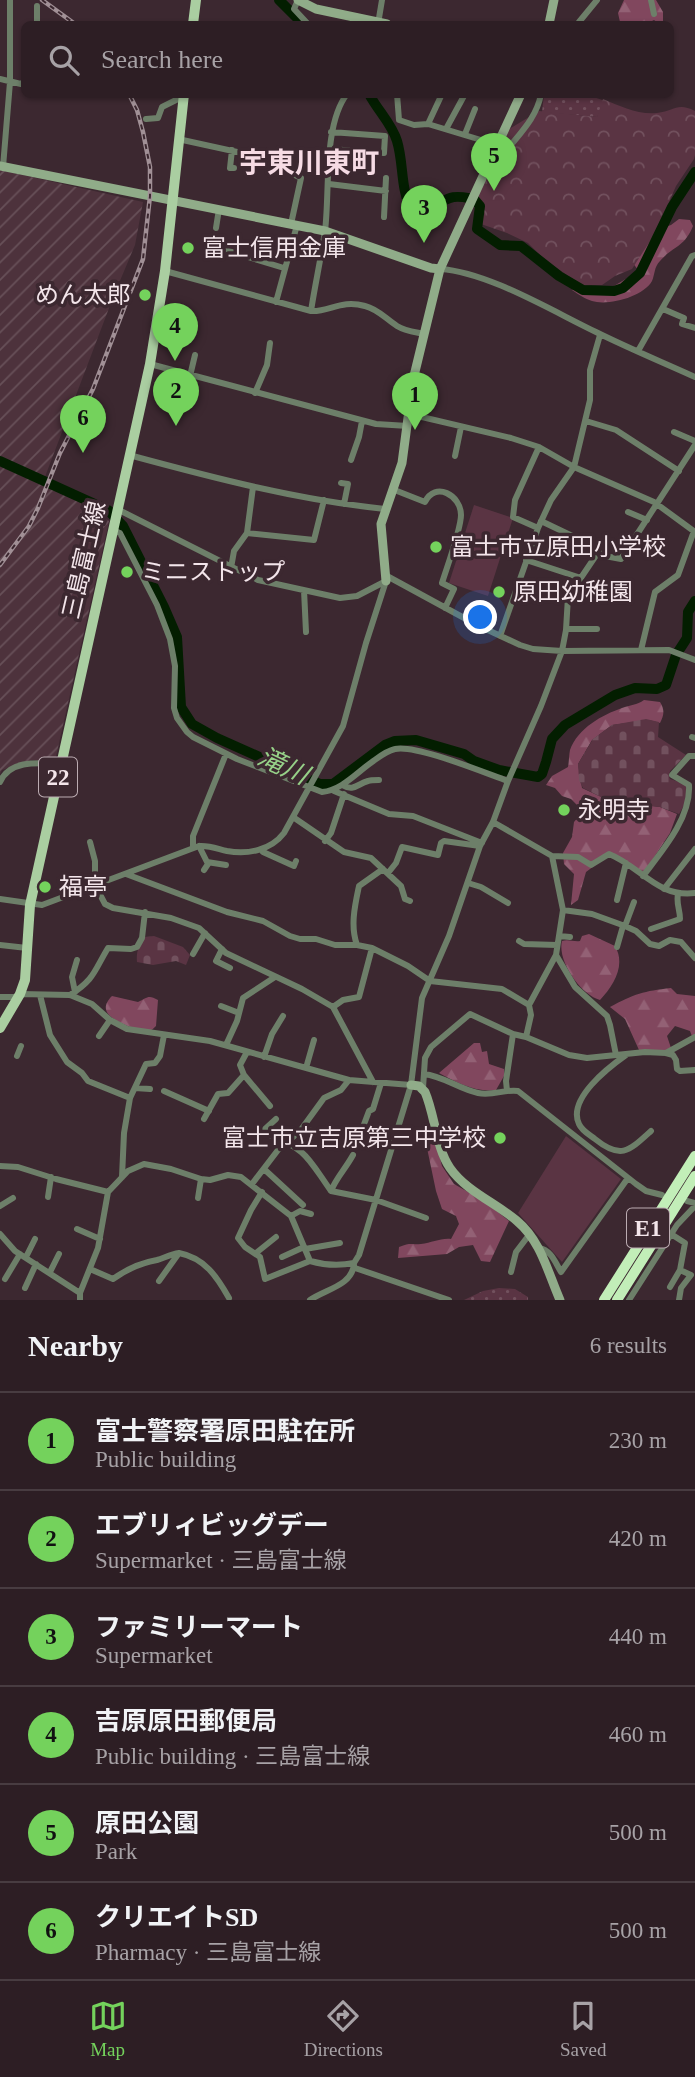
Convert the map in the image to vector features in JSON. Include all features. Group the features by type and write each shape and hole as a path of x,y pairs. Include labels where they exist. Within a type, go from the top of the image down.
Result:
{"highway":[{"name":"E1","path":"604,1300 695,1156"},
{"name":"E1","path":"617,1300 695,1176"}],"main road":[{"path":"192,21 196,0"},
{"name":"三島富士線","path":"0,1028 20,996 24,980 30,903 150,364 165,271 184,98"}],"street":[{"path":"10,0 10,82 1,167 325,230 430,268 457,270 514,292 695,377"},
{"path":"305,21 295,9 298,0 316,9 368,21"},
{"path":"381,21 382,0"},
{"path":"550,21 554,0"},
{"path":"580,21 597,0"},
{"path":"651,0 654,14"},
{"path":"37,6 37,21"},
{"path":"0,79 21,84"},
{"path":"146,119 158,118 162,107 178,98"},
{"path":"311,311 325,230 331,132 336,112 345,98"},
{"path":"397,98 399,120 414,125 428,124 481,140 500,141"},
{"path":"428,124 440,98"},
{"path":"446,129 463,98"},
{"path":"0,898 42,905 196,847 207,845 246,853 277,842 342,726 387,579 381,524 402,463 413,380 440,269 519,98"},
{"path":"490,163 498,162 528,125 540,98"},
{"path":"465,134 475,109"},
{"path":"330,149 384,153 385,136 331,132"},
{"path":"178,139 256,156 301,178 294,225 276,302"},
{"path":"233,149 230,168 234,168"},
{"path":"384,217 386,178"},
{"path":"329,184 386,191"},
{"path":"216,228 219,209"},
{"path":"219,248 284,268"},
{"path":"638,351 695,255"},
{"path":"165,271 315,312 338,304 366,306 398,326 424,334"},
{"path":"663,309 684,318 682,324 695,328"},
{"path":"500,636 539,525 551,500 573,467 586,421 590,400 590,370 600,334"},
{"path":"255,393 267,365 270,343"},
{"path":"190,376 195,355"},
{"path":"150,364 362,421 408,426"},
{"path":"409,414 539,447 573,467 654,502 694,531 678,575 655,592 640,650"},
{"path":"351,460 362,421"},
{"path":"586,421 616,430 679,471"},
{"path":"455,456 461,427"},
{"path":"539,447 515,500 513,517 587,543 605,556 621,559 695,446 674,432"},
{"path":"129,455 253,487 385,509"},
{"path":"341,482 348,484 344,504"},
{"path":"231,568 234,551 247,533 253,487"},
{"path":"392,489 425,502 429,495 436,491 444,492 453,496 457,502 461,518 442,583 454,589 445,608"},
{"path":"247,533 314,540 324,500"},
{"path":"628,512 647,520"},
{"path":"115,518 258,580 340,598 356,596 387,579"},
{"path":"115,518 170,639 175,666 174,708 177,718 193,737 226,754 322,792 344,794 389,814 413,816 481,844"},
{"path":"310,1300 345,1282 359,1255 411,1084 422,998 481,844 493,822 562,651 568,597 599,551"},
{"path":"526,560 581,578"},
{"path":"387,579 500,636 533,649 669,650 695,660"},
{"path":"304,590 306,632"},
{"path":"566,629 597,629"},
{"path":"334,791 380,756 399,748 429,753 508,781"},
{"path":"226,754 193,836 196,847 207,862 226,865"},
{"path":"643,876 659,856 681,819 687,800 689,785 672,775 689,756 695,756"},
{"path":"0,782 10,768 32,763 61,764"},
{"path":"342,785 355,789 369,780 379,780"},
{"path":"326,841 344,794"},
{"path":"293,817 344,852 371,858 401,886 405,899 410,901"},
{"path":"493,822 552,856 579,857 591,866 609,854 664,889 678,894 695,893"},
{"path":"357,945 354,936 354,912 359,886 396,863 402,847 438,855 444,841 481,844"},
{"path":"90,842 95,860 95,885 104,904 171,918 199,928 222,949 333,1007 353,1048 377,1083 373,1109 369,1111 363,1127"},
{"path":"664,889 695,849"},
{"path":"263,852 293,866 296,861"},
{"path":"526,1037 531,1015 529,1005 556,955 563,911 552,856"},
{"path":"204,870 207,862"},
{"path":"617,900 626,863"},
{"path":"126,874 227,912 263,921 290,936 316,939 335,945 372,948 408,966 430,981 502,989 529,1005"},
{"path":"468,883 481,887 508,903"},
{"path":"651,929 680,919 676,904 678,894"},
{"path":"617,947 634,902"},
{"path":"563,911 592,914 624,926 636,931 650,944 659,946 670,940 681,942 695,958"},
{"path":"0,997 72,993 93,976 108,948 137,947 142,938 145,912"},
{"path":"193,954 205,933"},
{"path":"559,936 570,937"},
{"path":"519,941 524,944 557,945"},
{"path":"0,945 27,948"},
{"path":"333,1007 343,1000 359,997 372,948"},
{"path":"222,949 216,961 230,968"},
{"path":"556,955 575,987 607,1016 616,1055"},
{"path":"72,993 72,977 77,961"},
{"path":"226,1045 243,998 275,977"},
{"path":"72,993 127,1029 210,1041 349,1080 411,1084 423,1088"},
{"path":"40,995 50,1035 67,1062 88,1081 130,1098"},
{"path":"221,1006 239,1013"},
{"path":"560,1300 539,1248 529,1234 518,1221 464,1183 448,1165 423,1088 425,1058 431,1047 470,1014 569,1055 587,1058 645,1052 666,1053 673,1055 680,1071 695,1070"},
{"path":"264,1056 272,1034 283,1016"},
{"path":"99,1036 110,1020"},
{"path":"507,1091 513,1034"},
{"path":"122,1179 124,1133 130,1098 146,1065 155,1063 160,1056 164,1035"},
{"path":"418,1037 431,1047"},
{"path":"666,1053 695,1037"},
{"path":"306,1068 314,1040"},
{"path":"17,1056 21,1046"},
{"path":"247,1052 240,1065 244,1075 270,1106"},
{"path":"628,1054 607,1069 587,1090 580,1102 578,1121 581,1128 609,1150 621,1153 633,1148 651,1131"},
{"path":"424,1074 440,1077 478,1093 518,1091 628,1178 646,1191 662,1195"},
{"path":"204,1119 218,1094 228,1093 244,1075"},
{"path":"252,1184 303,1127 324,1098 341,1090 349,1080"},
{"path":"135,1088 150,1089"},
{"path":"164,1091 209,1111"},
{"path":"276,1119 266,1131 303,1152 331,1191 376,1200 426,1218"},
{"path":"303,1127 315,1133"},
{"path":"331,1191 335,1179 343,1173 353,1156"},
{"path":"0,1234 23,1256 50,1272 80,1296 100,1239 108,1192 128,1171 144,1164 210,1181 228,1175 240,1177 252,1184 291,1216 310,1261"},
{"path":"0,1166 18,1167 108,1192"},
{"path":"264,1169 303,1205"},
{"path":"48,1197 51,1177"},
{"path":"539,1248 549,1252 561,1272 628,1178"},
{"path":"198,1198 201,1179"},
{"path":"262,1192 238,1237 245,1247 260,1256 265,1279 310,1261 354,1265 449,1300"},
{"path":"0,1206 13,1198"},
{"path":"632,1299 692,1203"},
{"path":"291,1216 300,1211 311,1214"},
{"path":"77,1229 100,1239"},
{"path":"511,1272 516,1252 529,1234"},
{"path":"671,1234 695,1246"},
{"path":"256,1253 276,1237"},
{"path":"5,1279 35,1239"},
{"path":"282,1257 305,1248 340,1243"},
{"path":"670,1287 680,1270 685,1243"},
{"path":"90,1269 113,1279 127,1269 148,1260 159,1260 180,1253 190,1255 206,1265 217,1277 229,1298"},
{"path":"159,1281 180,1253"},
{"path":"50,1272 59,1254"},
{"path":"25,1289 36,1264"},
{"path":"679,1300 681,1288 691,1275 680,1270"}],"shaded area":[{"path":"0,170 143,202 135,245 43,482 90,505 109,521 55,761 32,760 2,770 0,774"}],"green space":[{"path":"624,0 656,0 663,12 663,21 620,21 618,13"},
{"path":"544,98 596,98 605,101 597,117 542,112"},
{"path":"603,99 643,113 657,113 680,107 695,111 695,155 676,186 656,232 632,269 602,285 582,285 546,261 528,243 481,224 474,199 506,131 539,111 597,117"},
{"path":"679,219 690,220 693,226 690,233 658,263 652,281 641,292 625,299 599,302 587,299 572,290 578,286 604,292 639,271 624,252 642,235 671,225"},
{"path":"474,505 513,518 488,596 449,583"},
{"path":"644,700 660,702 663,712 660,723 649,720 612,725 592,740 578,764 582,788 611,800 660,807 677,814 670,833 643,874 622,860 606,857 586,872 578,900 571,905 574,874 564,864 563,853 572,837 574,822 581,809 555,788 546,785 552,776 568,767 570,750 585,729 607,714"},
{"path":"646,719 659,722 658,737 686,755 670,771 669,776 670,779 689,785 687,800 679,814 660,807 599,796 583,788 579,780 578,764 593,739 612,725"},
{"path":"589,934 615,946 618,953 617,974 600,1000 578,984 567,967 561,949 562,941 580,941 582,936"},
{"path":"154,936 183,947 190,955 186,965 176,961 153,965 137,962 143,940 145,937"},
{"path":"671,988 677,994 695,996 695,1038 693,1039 690,1031 675,1026 667,1036 671,1048 663,1053 639,1050 625,1019 610,1007 639,994"},
{"path":"112,996 138,1002 150,997 158,1000 156,1026 142,1031 114,1019 106,1007"},
{"path":"474,1043 480,1043 482,1052 487,1051 489,1064 504,1069 504,1076 496,1090 474,1088 439,1073"},
{"path":"566,1136 621,1179 562,1262 518,1213"},
{"path":"435,1139 442,1166 454,1184 484,1201 509,1221 490,1262 481,1261 473,1245 459,1247 447,1254 398,1258 399,1247 403,1245 451,1239 459,1224 456,1216 442,1209 436,1191 427,1148"},
{"path":"515,1289 528,1297 528,1300 464,1300 483,1291"}],"waterway":[{"path":"279,0 300,21"},
{"path":"372,98 395,135 408,203 412,211 428,209 453,197 474,199 480,206 477,229 500,245 521,246 559,276 583,290 614,291 623,288 640,273 672,207 695,172"},
{"name":"滝川","path":"0,461 108,510 123,526 177,637 181,707 192,724 320,784 333,784 385,745 395,741 416,740 464,754 474,761 499,770 538,777 542,774 552,739 565,725 615,695 635,688 657,689 666,685 676,655 687,638 688,612 695,601"}],"railway":[{"path":"42,0 71,21"},
{"path":"0,565 29,526 38,508 60,453 93,389 143,259 150,196 150,167 137,110 131,98"}],"place":[{"name":"原田公園","path":"494,191"},
{"name":"ファミリーマート","path":"424,243"},
{"name":"富士信用金庫","path":"188,248"},
{"name":"めん太郎","path":"145,295"},
{"name":"吉原原田郵便局","path":"175,361"},
{"name":"エブリィビッグデー","path":"176,426"},
{"name":"富士警察署原田駐在所","path":"415,430"},
{"name":"クリエイトSD","path":"83,453"},
{"name":"富士市立原田小学校","path":"436,547"},
{"name":"ミニストップ","path":"127,572"},
{"name":"原田幼稚園","path":"499,592"},
{"name":"永明寺","path":"564,810"},
{"name":"福亭","path":"45,887"},
{"name":"富士市立吉原第三中学校","path":"500,1138"}],"district":[{"name":"宇東川東町","path":"309,162"}]}
